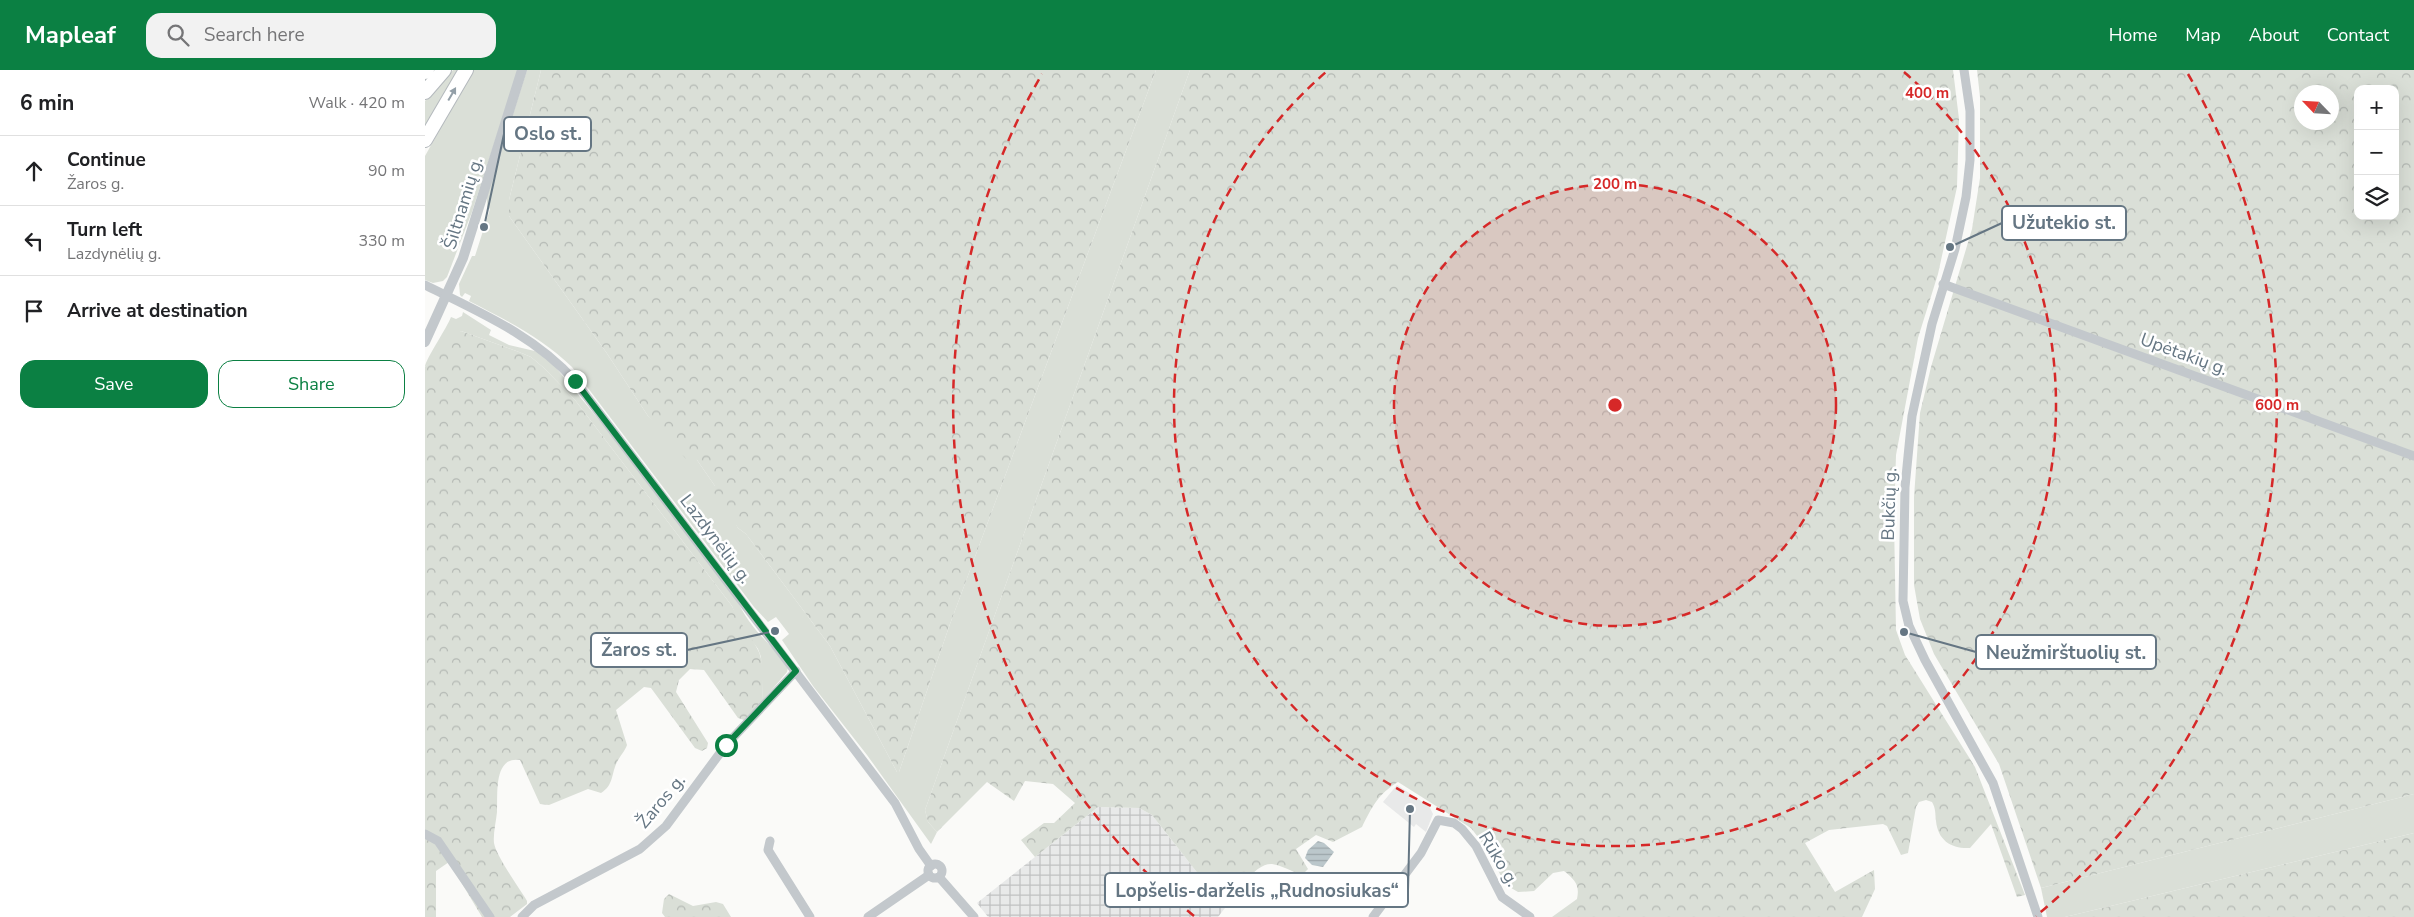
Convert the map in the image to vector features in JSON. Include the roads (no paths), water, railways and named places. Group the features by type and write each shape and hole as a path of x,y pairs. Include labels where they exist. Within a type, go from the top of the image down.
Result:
{"highway":[{"path":"425,92 444,70"},
{"path":"425,140 466,70"}],"street":[{"name":"Šiltnamių g.","path":"425,342 463,258 522,70"},
{"name":"Bukčių g.","path":"1964,70 1970,111 1970,160 1967,197 1955,249 1943,284 1920,369 1907,456 1903,600 1909,626 1919,648 1993,783 2038,917"},
{"name":"Upėtakių g.","path":"1943,284 2414,456"},
{"name":"Lazdynėlių g.","path":"425,285 524,336 561,364 895,803 931,866"},
{"name":"Žaros g.","path":"522,917 535,906 640,849 655,838 681,808 726,745 796,671"},
{"name":"Rūko g.","path":"1373,917 1421,853 1438,820 1454,823 1462,829 1476,846 1502,897 1529,917"},
{"path":"425,834 438,841 490,917"},
{"path":"770,841 769,850 811,917"},
{"path":"929,876 931,866 940,866 942,872 939,877"},
{"path":"929,876 939,877"},
{"path":"868,917 929,876"},
{"path":"939,877 974,917"}],"place":[{"name":"Oslo st.","path":"484,227"},
{"name":"Užutekio st.","path":"1950,247"},
{"name":"Žaros st.","path":"775,631"},
{"name":"Neužmirštuolių st.","path":"1904,632"},
{"name":"Lopšelis-darželis „Rudnosiukas“","path":"1410,809"}]}
